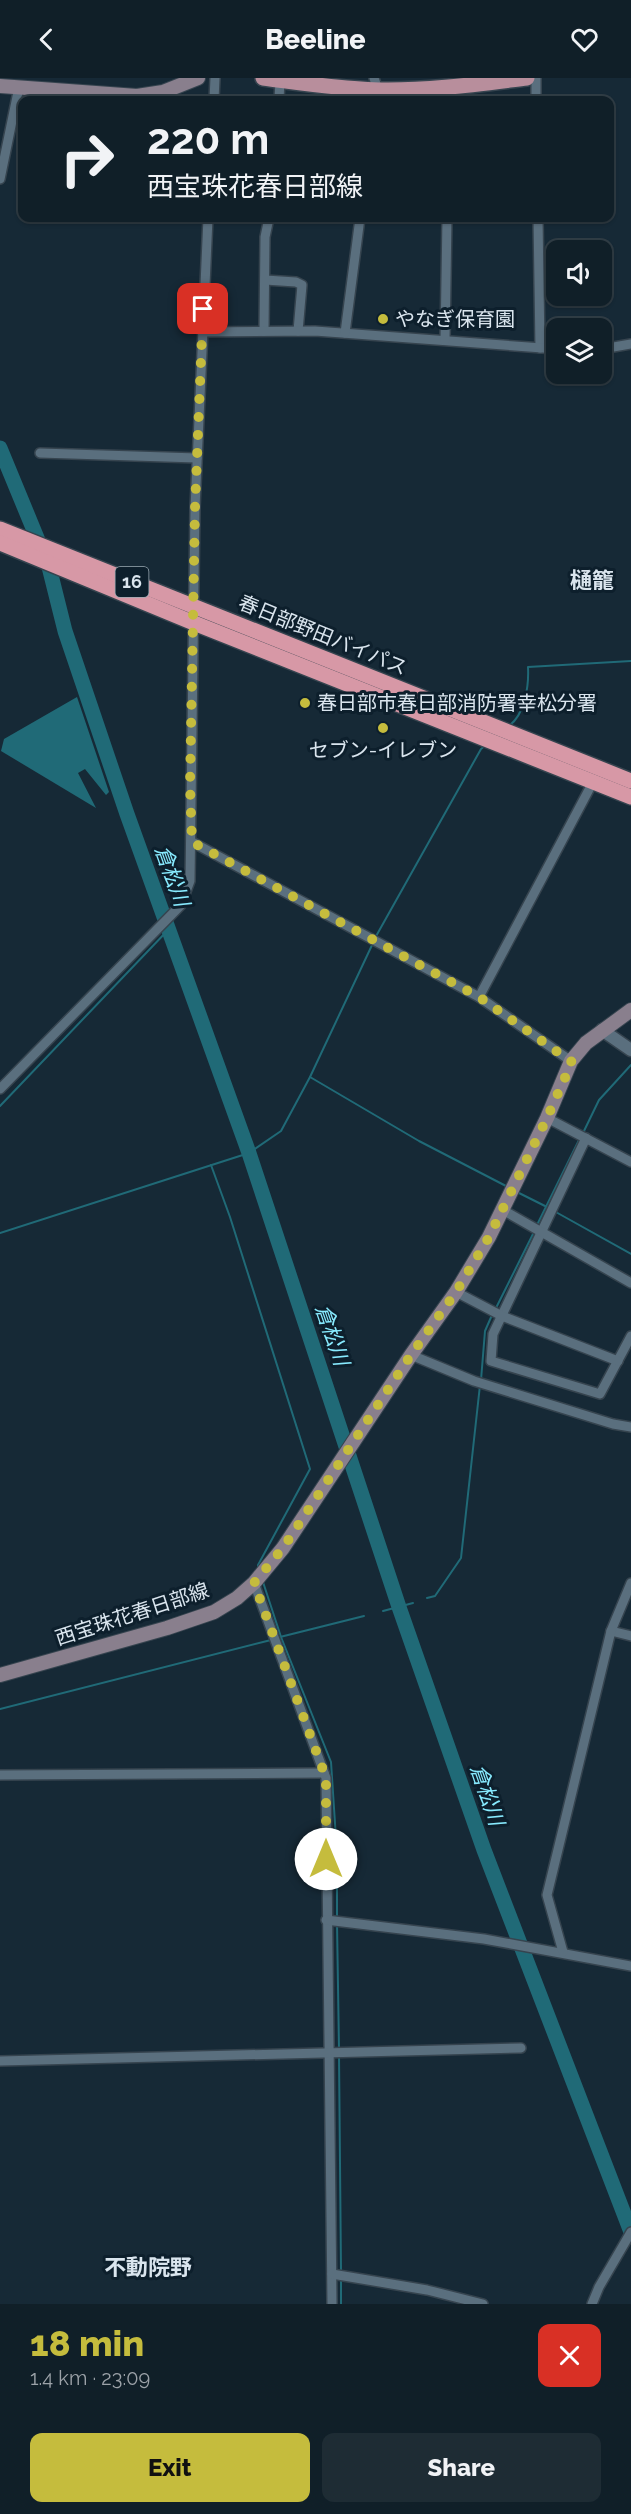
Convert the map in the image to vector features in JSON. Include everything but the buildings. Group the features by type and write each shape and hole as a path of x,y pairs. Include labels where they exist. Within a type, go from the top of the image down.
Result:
{"highway":[{"name":"春日部野田バイパス","path":"3,535 70,557 631,781"},
{"name":"春日部野田バイパス","path":"3,535 15,549 631,797"}],"main road":[{"path":"0,86 137,96 163,92 198,78"},
{"path":"263,78 333,88 450,94 510,79 527,78"},
{"path":"411,1355 456,1292 489,1237 572,1062 586,1043 631,1010"},
{"name":"西宝珠花春日部線","path":"0,1675 156,1631 214,1612 237,1598 254,1583 283,1548 360,1436 411,1355"}],"street":[{"path":"214,96 215,78"},
{"path":"536,78 536,96"},
{"path":"279,96 280,80"},
{"path":"0,179 19,87"},
{"path":"0,1089 181,905 190,881 197,458 208,222"},
{"path":"264,331 265,237 268,222"},
{"path":"345,333 359,222"},
{"path":"445,340 447,222"},
{"path":"538,222 540,348"},
{"path":"265,280 296,282 302,285 298,331"},
{"path":"202,332 345,333 546,348"},
{"path":"612,347 631,344"},
{"path":"40,453 197,458"},
{"path":"479,997 594,782"},
{"path":"192,842 479,997 572,1062"},
{"path":"602,1030 631,1050"},
{"path":"547,1118 631,1162"},
{"path":"586,1138 493,1334 491,1361 600,1394 631,1336"},
{"path":"501,1209 631,1283"},
{"path":"456,1292 502,1316 618,1361"},
{"path":"411,1355 474,1381 613,1424 631,1427"},
{"path":"254,1583 324,1773 329,1920 332,2304"},
{"path":"563,1953 546,1895 611,1631 631,1583"},
{"path":"611,1631 631,1636"},
{"path":"0,1775 324,1773"},
{"path":"329,1920 484,1940 631,1966"},
{"path":"0,2061 521,2048"},
{"path":"592,2304 631,2232"},
{"path":"332,2274 427,2290 483,2304"}],"water":[{"path":"77,697 109,792 106,795 85,769 78,773 96,808 1,751 4,739"}],"waterway":[{"name":"倉松川","path":"0,448 49,567 65,631 127,814 249,1153 399,1607 484,1850 631,2232"},
{"path":"509,726 519,714 525,699 528,667 631,661"},
{"path":"375,938 481,749 486,745"},
{"path":"0,1106 169,929"},
{"path":"0,1233 249,1153 281,1131 310,1077 373,943"},
{"path":"583,1133 599,1100 631,1065"},
{"path":"310,1077 419,1141 506,1186"},
{"path":"536,1227 580,1138"},
{"path":"211,1165 230,1217 310,1469 258,1568"},
{"path":"517,1192 547,1207"},
{"path":"554,1211 631,1254"},
{"path":"495,1310 534,1232"},
{"path":"481,1380 485,1331 492,1315"},
{"path":"427,1598 435,1596 461,1558 480,1385"},
{"path":"263,1582 281,1637 331,1762 337,1854 337,1917"},
{"name":"倉松川","path":"383,1611 413,1603"},
{"path":"276,1638 364,1616"},
{"path":"0,1709 271,1640"},
{"path":"337,1923 339,2049"},
{"path":"339,2055 341,2271"},
{"path":"341,2280 341,2304"}],"place":[{"name":"やなぎ保育園","path":"383,319"},
{"name":"春日部市春日部消防署幸松分署","path":"305,703"},
{"name":"セブン-イレブン","path":"383,728"}],"district":[{"name":"樋籠","path":"592,580"},
{"name":"不動院野","path":"148,2267"}],"route":[{"path":"203,309 195,508 190,785 192,842 479,997 572,1062 489,1237 456,1292 411,1355 360,1436 283,1548 254,1583 326,1778 326,1859"}]}
